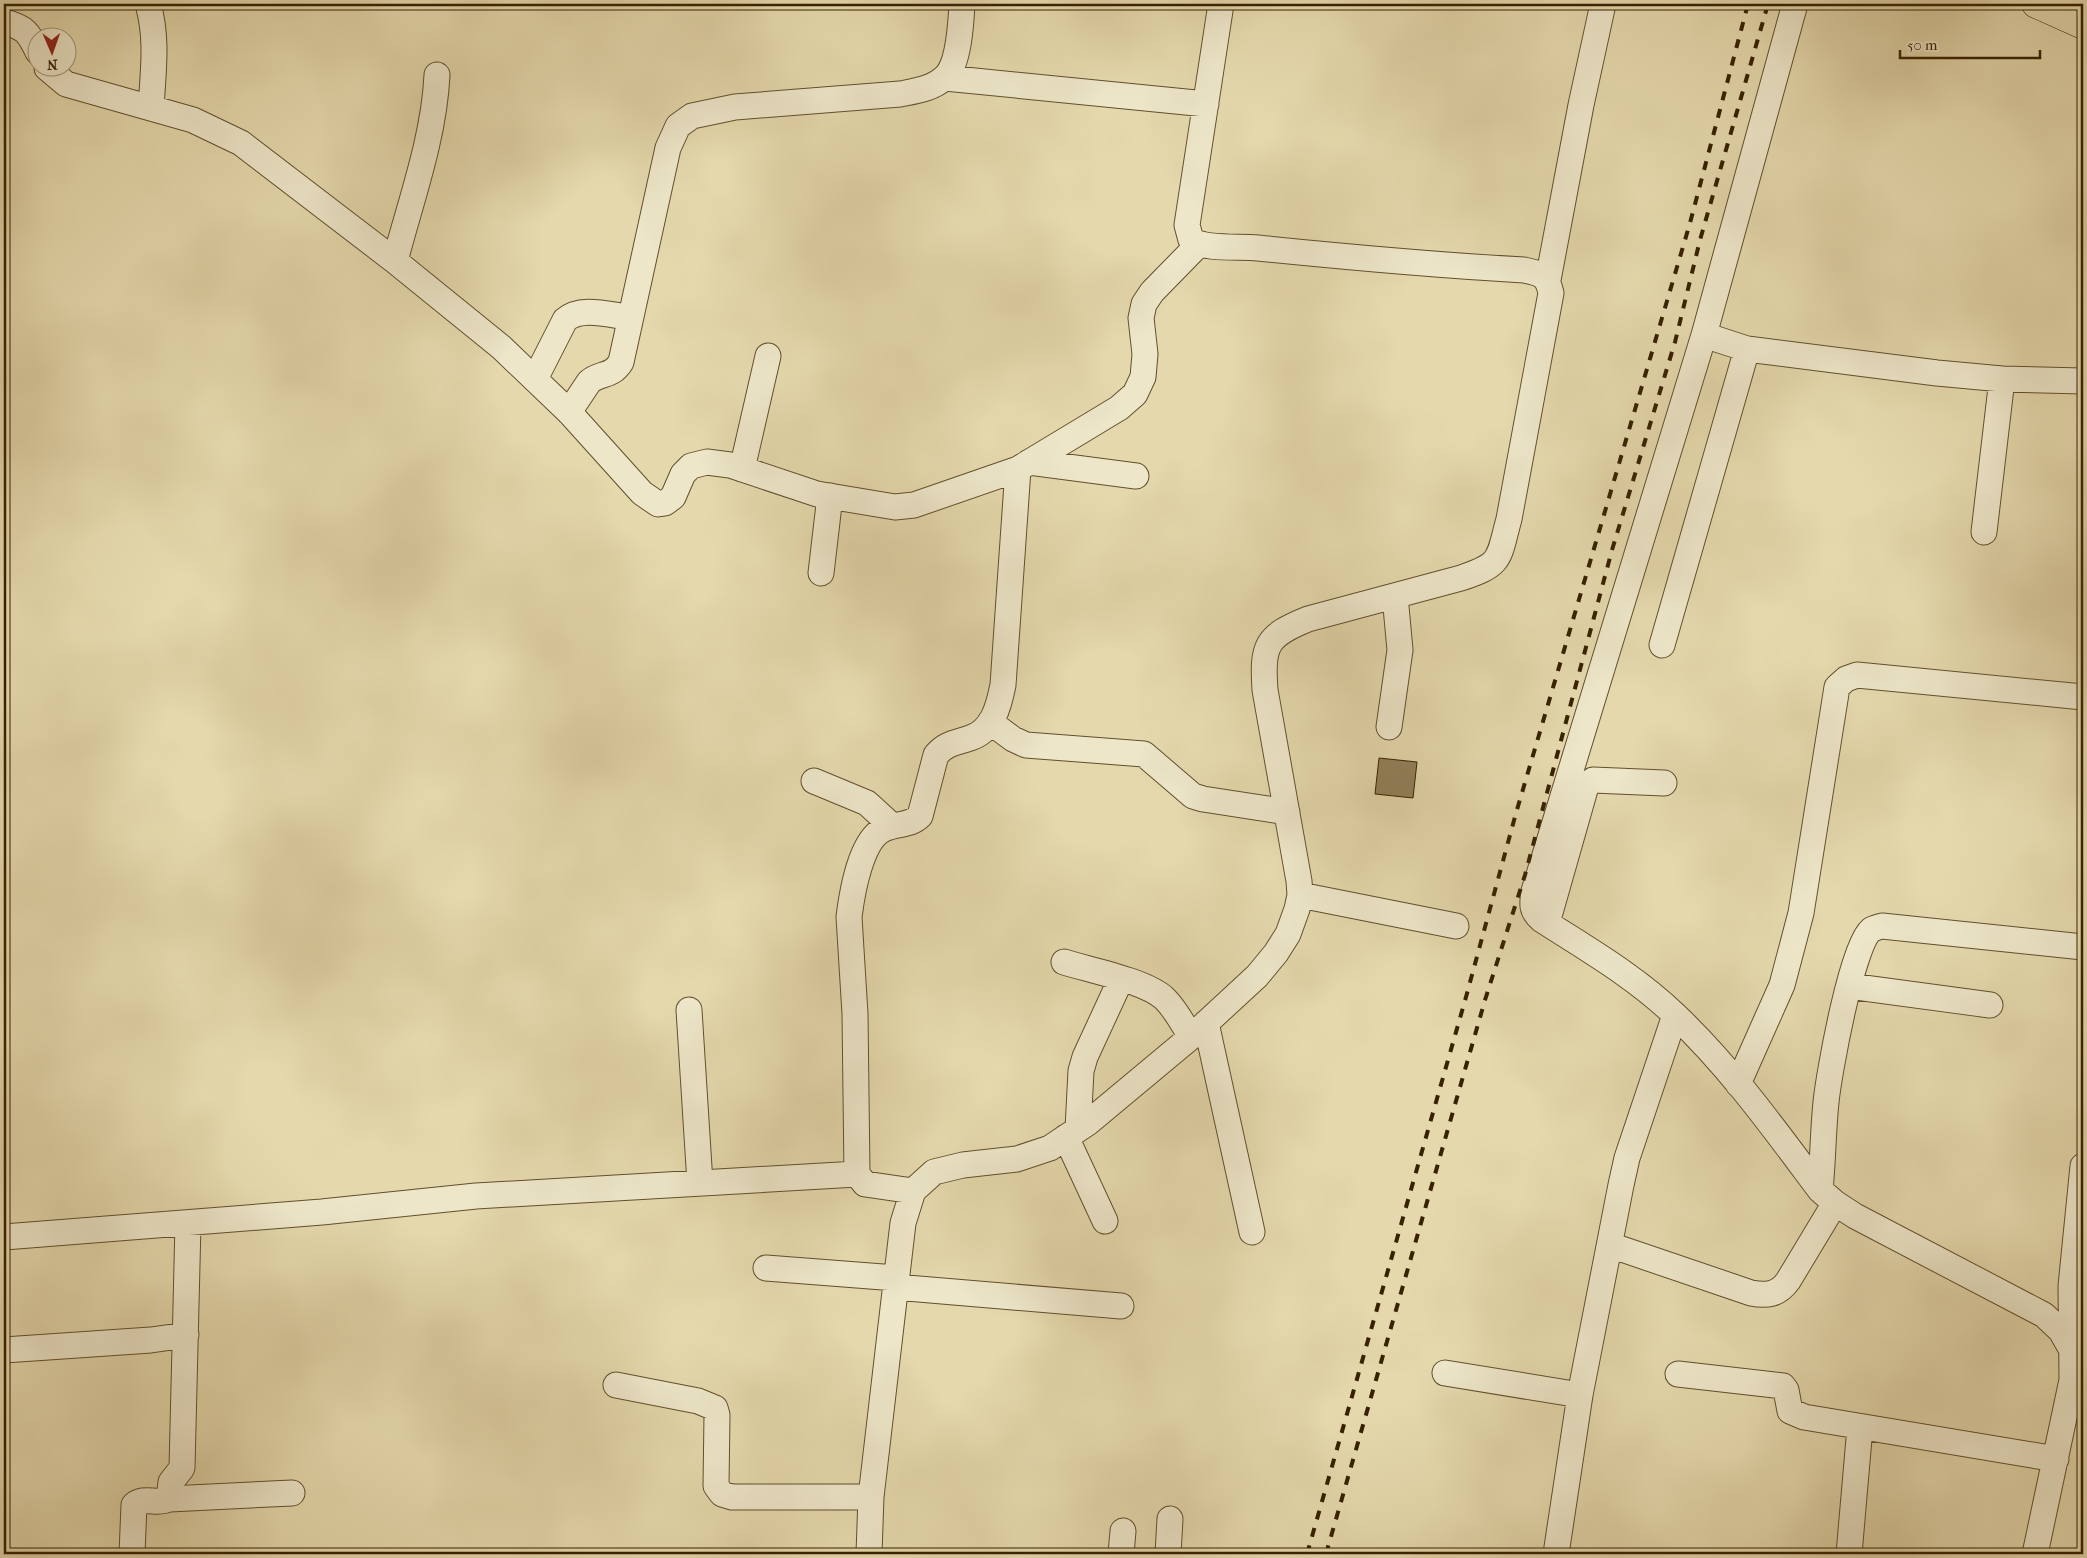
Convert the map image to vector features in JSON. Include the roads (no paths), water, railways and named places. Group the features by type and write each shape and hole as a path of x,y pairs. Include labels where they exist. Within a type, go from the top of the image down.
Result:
{"main road":[{"path":"2036,4 2083,25"}],"street":[{"path":"148,4 154,25 155,47 151,108"},
{"path":"945,78 955,56 960,33 962,4"},
{"path":"1220,4 1187,225 1190,240 1198,245 1241,247 1426,264 1524,270 1539,273 1548,280"},
{"path":"869,1554 871,1497 903,1223 914,1190 934,1172 962,1165 1017,1159 1050,1148 1072,1133 1198,1030 1257,976 1288,934 1300,895 1297,863 1264,690 1266,652 1274,636 1288,627 1308,619 1486,570 1495,563 1500,553 1509,519 1551,293 1548,280 1581,105 1604,4"},
{"path":"1795,4 1704,335 1534,891 1532,905 1542,919 1647,991 1676,1015 1738,1084 1828,1196 1855,1216 2044,1315 2061,1331 2078,1356"},
{"path":"4,22 18,25 28,33"},
{"path":"395,261 430,129 436,98 437,75"},
{"path":"59,78 66,84 193,120 241,143 395,261 501,347 569,412 642,493 658,504 665,504 673,497 683,474 692,466 708,462 730,465 786,485 830,496 895,506 914,505 1024,465 1119,408 1135,394 1143,377 1145,354 1141,318 1144,304 1152,292 1198,245"},
{"path":"569,412 593,378 610,374 620,362 668,148 678,126 692,116 735,107 900,94 924,89 945,78 1206,104"},
{"path":"535,379 565,320 572,314 582,312 629,317"},
{"path":"1704,335 1747,350 2002,379 2083,381"},
{"path":"1662,645 1747,350"},
{"path":"742,469 768,356"},
{"path":"1984,532 2002,379"},
{"path":"1024,465 1136,476"},
{"path":"914,1190 866,1184 857,1174 854,1014 849,917 851,903 868,844 879,831 892,825 914,822 920,816 924,808 936,755 943,748 975,736 990,722 999,705 1003,684 1024,465"},
{"path":"821,573 830,496"},
{"path":"1390,727 1400,650 1395,596"},
{"path":"1738,1084 1782,985 1793,950 1801,914 1837,687 1846,679 1858,675 2083,698"},
{"path":"990,722 1014,740 1026,745 1144,754 1194,796 1288,812"},
{"path":"1542,919 1586,786 1589,782 1593,780 1664,783"},
{"path":"814,781 867,803 892,825"},
{"path":"1300,895 1456,926"},
{"path":"1610,1245 1751,1293 1769,1295 1783,1288 1828,1196 1828,1080 1856,956 1864,938 1872,929 1882,926 2083,947"},
{"path":"1064,962 1144,986 1163,997 1174,1010 1198,1030 1252,1232"},
{"path":"1105,1221 1072,1133 1081,1071 1085,1057 1122,979"},
{"path":"1849,986 1990,1005"},
{"path":"689,1010 700,1183"},
{"path":"1556,1554 1580,1395 1627,1158 1676,1015"},
{"path":"2035,1554 2078,1356 2071,1286 2083,1166"},
{"path":"4,1237 75,1230 188,1224 476,1196 857,1174"},
{"path":"169,1499 171,1482 180,1471 182,1463 188,1224"},
{"path":"766,1268 1121,1306"},
{"path":"4,1350 186,1335"},
{"path":"1445,1374 1580,1395"},
{"path":"1678,1374 1783,1386 1786,1390 1790,1411 1795,1415 2056,1459"},
{"path":"616,1385 698,1401 715,1408 717,1415 716,1486 722,1494 732,1497 871,1497"},
{"path":"1849,1554 1860,1427"},
{"path":"132,1554 134,1505 142,1500 165,1501 169,1499 292,1494"},
{"path":"1168,1554 1170,1519"}],"railway":[{"path":"1307,1554 1466,997 1516,813 1690,223 1748,4"},
{"path":"1326,1554 1485,1000 1525,875 1612,550 1675,342 1700,240 1768,4"}]}
